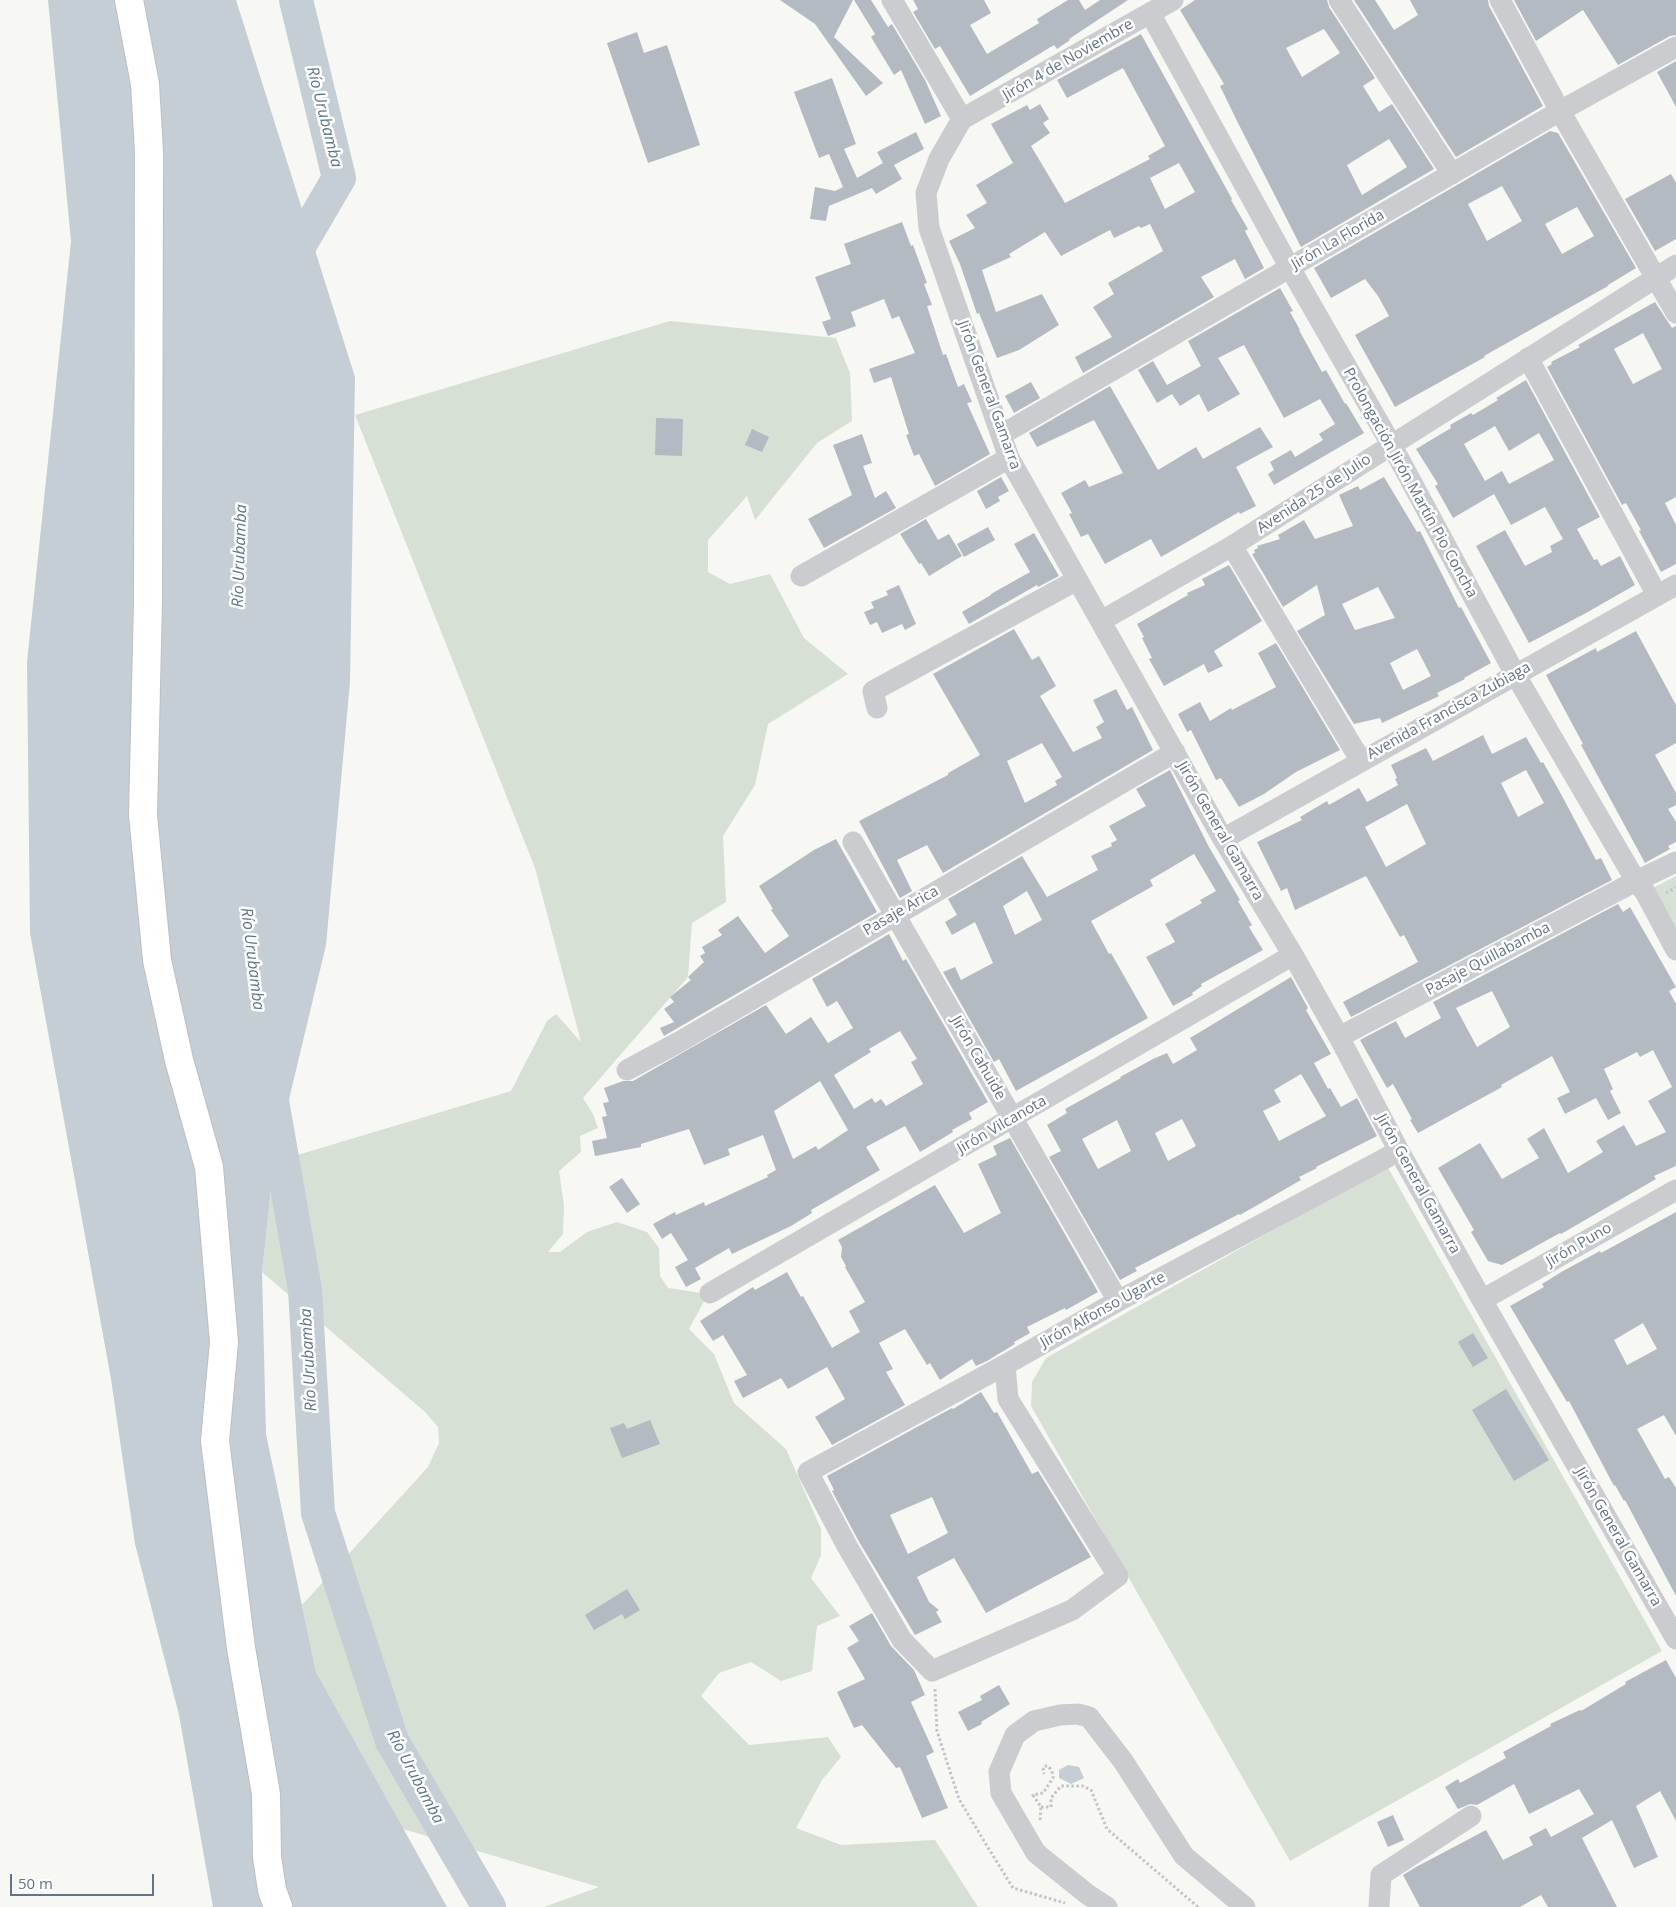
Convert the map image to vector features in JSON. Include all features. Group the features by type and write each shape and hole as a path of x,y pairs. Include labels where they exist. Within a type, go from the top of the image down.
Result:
{"main road":[{"path":"129,0 145,84 149,152 148,602 143,815 157,960 179,1060 209,1167 224,1342 215,1441 241,1648 266,1794 267,1857 272,1890 278,1907"}],"street":[{"path":"892,0 962,119"},
{"name":"Jirón 4 de Noviembre","path":"962,119 1173,0"},
{"path":"1339,0 1452,174"},
{"path":"1500,0 1560,111 1676,313"},
{"name":"Prolongación Jirón Martín Pio Concha","path":"1150,13 1290,268 1391,444 1515,674 1636,881 1645,892 1676,950"},
{"name":"Jirón La Florida","path":"1001,435 1560,111 1676,47"},
{"name":"Jirón General Gamarra","path":"962,119 939,159 926,193 929,228 1009,458 1222,839 1293,955 1482,1300 1675,1633"},
{"name":"Avenida 25 de Julio","path":"1101,621 1232,546 1676,265"},
{"path":"1528,358 1657,595"},
{"path":"801,576 1009,458"},
{"path":"1232,546 1361,761"},
{"path":"877,708 873,691 1077,580"},
{"name":"Avenida Francisca Zubiaga","path":"1222,839 1676,585"},
{"name":"Pasaje Arica","path":"628,1070 1175,752"},
{"name":"Jirón Cahuide","path":"853,842 1118,1301"},
{"name":"Pasaje Quillabamba","path":"1339,1037 1636,881 1676,862"},
{"name":"Jirón Vilcanota","path":"710,1294 1014,1119 1293,955"},
{"name":"Jirón Alfonso Ugarte","path":"932,1671 902,1640 847,1546 808,1472 1118,1301 1399,1151"},
{"name":"Jirón Puno","path":"1482,1300 1676,1190"},
{"path":"932,1671 1072,1610 1118,1576 1008,1399 1005,1365"},
{"path":"1107,1907 1086,1894 1036,1853 1001,1793 999,1772 1015,1735 1034,1721 1060,1715 1078,1714 1089,1717 1122,1761 1184,1856 1246,1907"},
{"path":"1379,1907 1380,1875 1471,1816"}],"path":[{"path":"932,1671 937,1731 958,1799 1014,1888 1068,1904"},
{"path":"1043,1793 1053,1778 1052,1771 1048,1766 1044,1766 1042,1770 1044,1774"},
{"path":"1041,1807 1051,1807 1051,1798 1061,1786 1083,1786 1090,1790 1107,1829 1198,1907"}],"shaded area":[{"path":"670,321 836,338 850,373 852,421 817,443 755,520 747,496 708,540 708,572 730,584 770,574 804,638 848,674 768,724 755,785 723,836 726,902 692,923 688,977 583,1098 593,1114 598,1128 580,1136 581,1152 559,1171 564,1206 563,1234 548,1252 560,1252 587,1232 617,1222 647,1232 659,1248 660,1276 668,1288 708,1294 689,1329 714,1354 734,1403 786,1449 821,1529 821,1555 811,1578 840,1616 817,1626 812,1671 781,1681 751,1662 719,1673 701,1696 749,1745 828,1737 841,1757 822,1780 796,1828 841,1845 935,1840 978,1907 544,1907 599,1887 403,1829 316,1672 302,1605 428,1467 439,1443 438,1427 425,1412 262,1272 274,1162 511,1091 547,1021 556,1014 581,1042 535,868 355,415"},
{"path":"1676,876 1676,950 1645,892"},
{"path":"1387,1166 1662,1651 1290,1861 1031,1406 1032,1382 1046,1358"}],"water":[{"path":"48,0 236,0 355,377 350,682 326,945 274,1162 262,1272 266,1434 316,1672 447,1907 213,1907 179,1715 135,1544 111,1379 30,933 27,662 71,241"},
{"path":"1068,1765 1079,1767 1084,1778 1071,1784 1059,1778 1059,1770"}],"building":[{"path":"780,0 853,0 834,37 883,83 866,96 815,24"},
{"path":"854,0 871,0 888,27 892,24 925,80 941,116 925,124 901,70 894,75 871,37 875,34"},
{"path":"913,0 984,0 991,13 970,25 987,54 1039,23 1037,19 1068,0 1079,0 1085,10 1100,0 1128,0 1057,49 1054,45 970,96 940,46 935,49 913,12 918,9"},
{"path":"1195,0 1327,0 1329,7 1375,78 1363,86 1379,112 1392,104 1434,169 1301,247 1220,86 1224,84 1180,10","holes":["1324,29 1340,53 1302,77 1286,48","1389,139 1407,167 1362,195 1347,165"]},
{"path":"1354,0 1375,0 1394,30 1418,15 1410,0 1488,0 1489,6 1543,106 1456,157"},
{"path":"1514,0 1676,0 1676,35 1670,36 1618,65 1583,10 1536,41"},
{"path":"637,32 644,53 667,45 700,145 648,163 607,43"},
{"path":"1141,34 1248,229 1245,231 1264,268 1245,279 1235,259 1201,277 1214,297 1083,373 1075,357 1112,337 1093,307 1114,294 1108,283 1163,251 1150,224 1141,228 1139,226 1114,238 1110,230 1061,256 1045,232 1009,254 1011,257 982,270 996,312 1042,294 1059,325 1019,350 997,358 979,313 977,314 960,264 949,241 975,228 966,215 987,203 976,185 1013,163 991,124 1027,105 1030,110 1040,104 1049,119 1043,123 1050,133 1031,146 1065,203 1150,159 1148,156 1165,146 1123,68 1067,98 1057,80","holes":["1179,163 1195,192 1165,209 1150,178"]},
{"path":"1676,61 1676,107 1657,72"},
{"path":"832,78 856,144 844,149 857,178 883,163 877,152 916,132 924,149 894,165 902,179 876,194 872,188 829,206 826,221 810,219 815,187 835,191 843,187 829,154 819,158 794,92"},
{"path":"1550,131 1558,133 1636,268 1485,357 1395,407 1355,335 1389,316 1378,296 1365,279 1331,298 1314,268","holes":["1502,186 1522,221 1487,241 1468,204","1577,207 1594,236 1562,254 1545,224"]},
{"path":"1671,174 1676,183 1676,239 1655,251 1625,199"},
{"path":"902,222 927,283 924,284 932,305 927,306 943,355 946,354 958,387 964,384 972,402 967,403 990,454 935,486 919,454 914,456 906,435 909,434 891,377 874,383 869,369 915,353 899,316 892,319 884,299 851,312 856,326 828,336 822,322 831,319 815,277 851,264 844,244"},
{"path":"1280,288 1293,311 1290,312 1299,330 1322,372 1326,370 1364,433 1274,485 1268,474 1274,470 1270,462 1291,450 1295,457 1323,440 1319,434 1335,424 1320,399 1284,418 1244,345 1218,358 1240,394 1208,412 1199,394 1180,406 1172,394 1157,403 1138,370 1153,361 1167,385 1201,366 1188,341"},
{"path":"1655,302 1672,328 1676,326 1676,497 1665,503 1676,525 1676,564 1661,572 1626,503 1622,505 1547,367 1552,364 1551,362 1580,347 1578,345","holes":["1643,333 1662,369 1633,384 1614,349"]},
{"path":"1526,380 1600,517 1577,529 1594,560 1597,559 1601,566 1620,556 1635,585 1529,643 1476,546 1505,530 1525,566 1552,552 1550,546 1563,539 1545,507 1511,525 1494,494 1453,518 1435,486 1438,484 1416,449 1451,428 1450,425 1471,413 1473,415 1498,400 1496,398","holes":["1495,426 1509,451 1539,433 1554,460 1509,484 1502,471 1485,481 1464,444"]},
{"path":"1031,382 1040,398 1014,413 1005,396"},
{"path":"1110,386 1158,470 1196,447 1203,459 1260,427 1273,447 1236,467 1256,506 1240,514 1239,512 1161,557 1151,539 1105,564 1088,534 1081,537 1069,514 1072,513 1061,493 1085,480 1089,487 1123,473 1094,420 1037,447 1029,433"},
{"path":"656,418 683,419 682,456 655,455"},
{"path":"752,429 769,437 762,452 745,445"},
{"path":"862,434 872,463 863,466 875,498 886,491 896,508 824,548 808,519 852,495 833,445"},
{"path":"1001,477 1009,491 998,497 1000,501 986,509 977,491"},
{"path":"1384,477 1417,532 1420,531 1459,608 1461,607 1491,663 1437,693 1439,696 1382,723 1380,718 1354,724 1297,631 1325,615 1317,585 1283,607 1252,554 1255,553 1254,550 1258,548 1257,546 1280,539 1278,535 1304,520 1315,539 1353,526 1339,495 1358,486 1360,490","holes":["1378,587 1395,618 1355,630 1342,604","1417,649 1431,676 1403,690 1390,663"]},
{"path":"926,519 938,540 949,534 962,556 929,576 900,534"},
{"path":"988,527 995,540 964,557 957,544"},
{"path":"1034,533 1059,576 1038,587 1037,585 969,624 962,612 1030,572 1014,544"},
{"path":"1229,565 1262,621 1214,651 1223,666 1208,673 1204,664 1164,686 1149,659 1152,658 1137,624 1188,595 1187,593 1205,585 1202,579"},
{"path":"899,585 916,624 905,630 902,624 882,633 877,622 870,625 864,612 874,608 871,602 888,595 886,591"},
{"path":"1014,629 1032,660 1039,656 1056,686 1040,696 1073,752 1102,738 1096,727 1104,722 1093,700 1116,689 1127,710 1132,707 1153,750 943,873 927,845 897,860 912,891 900,898 859,821 948,775 948,773 980,755 933,674","holes":["1042,743 1062,777 1055,781 1057,785 1025,803 1007,761"]},
{"path":"1636,631 1676,705 1676,743 1655,755 1676,793 1676,805 1668,809 1676,822 1676,842 1668,846 1670,849 1645,863 1581,745 1583,744 1546,675 1596,648 1597,652"},
{"path":"1276,643 1340,750 1296,772 1264,794 1239,807 1221,778 1216,780 1191,730 1187,732 1178,714 1200,702 1210,721 1231,708 1232,710 1276,687 1258,653"},
{"path":"1483,735 1492,754 1526,737 1541,763 1543,762 1596,860 1601,858 1612,880 1351,1017 1343,1002 1418,962 1404,935 1400,937 1366,876 1295,910 1287,888 1281,891 1257,842 1302,820 1300,817 1327,801 1329,805 1359,788 1367,802 1398,785 1391,765 1426,748 1433,761","holes":["1526,770 1544,803 1518,817 1501,783","1407,804 1426,844 1386,867 1365,827"]},
{"path":"1170,770 1209,847 1240,900 1238,901 1252,925 1249,927 1263,950 1201,984 1202,986 1192,993 1193,995 1173,1006 1146,957 1175,942 1165,924 1202,903 1200,900 1216,891 1194,854 1150,880 1153,886 1091,921 1148,1018 1016,1091 999,1059 994,1062 943,972 955,967 961,980 993,963 975,922 952,935 945,922 957,915 948,899 1022,856 1047,897 1098,870 1091,856 1112,846 1111,843 1117,840 1109,826 1146,806 1136,789","holes":["1027,891 1042,920 1015,935 1003,906"]},
{"path":"836,839 877,912 664,1036 660,1028 674,1022 664,1009 674,1002 670,997 691,980 688,977 704,962 700,956 705,953 702,947 722,935 718,930 738,916 765,953 789,936 771,910 773,909 759,886 814,850"},
{"path":"1618,904 1623,912 1630,907 1676,987 1669,991 1676,1004 1676,1166 1654,1176 1656,1179 1561,1234 1502,1265 1488,1261 1471,1232 1474,1230 1438,1168 1480,1143 1502,1179 1539,1158 1527,1139 1544,1128 1568,1173 1603,1152 1596,1141 1624,1125 1636,1146 1666,1132 1648,1101 1672,1087 1653,1050 1640,1057 1637,1052 1604,1069 1613,1089 1610,1091 1621,1113 1608,1120 1596,1098 1565,1114 1557,1098 1570,1092 1552,1056 1501,1085 1502,1087 1418,1133 1393,1084 1387,1088 1360,1040 1396,1021 1405,1038 1441,1018 1433,1002","holes":["1492,991 1510,1027 1477,1047 1456,1008"]},
{"path":"889,934 903,961 906,959 988,1102 969,1113 972,1119 920,1152 905,1126 866,1147 880,1170 811,1210 812,1213 791,1226 732,1254 729,1248 695,1268 701,1279 686,1287 675,1267 688,1260 671,1233 662,1239 653,1224 675,1212 676,1215 704,1202 705,1206 768,1177 767,1175 776,1170 763,1135 728,1149 730,1155 704,1165 689,1129 641,1144 641,1147 595,1156 592,1141 607,1138 602,1117 607,1116 603,1103 609,1102 604,1088 623,1081 633,1081 766,1005 786,1034 811,1017 828,1043 853,1028 837,1001 827,1007 812,979","holes":["900,1031 917,1059 911,1062 923,1084 886,1106 881,1099 875,1103 872,1098 854,1109 834,1075 871,1052 869,1049","820,1081 848,1130 818,1150 816,1146 793,1159 774,1111"]},
{"path":"1291,977 1308,1008 1306,1010 1331,1054 1314,1063 1328,1089 1330,1088 1341,1107 1357,1098 1377,1136 1316,1167 1299,1177 1301,1180 1240,1215 1135,1268 1137,1271 1120,1280 1049,1157 1061,1151 1047,1125 1067,1113 1065,1109 1153,1059 1167,1053 1173,1064 1197,1050 1190,1038","holes":["1301,1074 1326,1116 1279,1141 1263,1111 1281,1102 1274,1090","1182,1119 1196,1146 1168,1161 1155,1133","1117,1120 1131,1151 1098,1169 1082,1139"]},
{"path":"1010,1138 1098,1292 1066,1310 1065,1308 1027,1327 1030,1333 987,1361 976,1366 972,1359 940,1380 930,1363 927,1365 905,1329 879,1343 893,1369 886,1372 905,1405 832,1445 815,1417 845,1399 827,1367 788,1389 781,1378 743,1398 734,1381 747,1375 723,1335 713,1341 700,1321 753,1287 755,1290 787,1272 801,1297 803,1296 832,1348 860,1332 849,1311 865,1302 845,1267 841,1257 842,1247 838,1240 935,1185 964,1233 1001,1213 978,1164 997,1155 993,1146"},
{"path":"622,1178 640,1204 627,1213 609,1187"},
{"path":"1676,1212 1676,1436 1664,1415 1637,1429 1665,1479 1669,1477 1676,1488 1676,1596 1569,1401 1567,1402 1510,1306 1544,1287 1542,1284 1563,1271 1600,1251 1601,1253","holes":["1643,1323 1657,1349 1627,1365 1614,1340"]},
{"path":"1473,1333 1488,1358 1473,1367 1458,1342"},
{"path":"1506,1389 1549,1460 1514,1481 1472,1410"},
{"path":"981,1392 994,1413 997,1412 1032,1474 1038,1471 1091,1557 986,1613 954,1558 917,1577 929,1602 939,1610 936,1612 942,1622 915,1635 858,1540 832,1491 834,1490 827,1476 953,1409","holes":["932,1497 948,1533 908,1554 890,1515"]},
{"path":"650,1420 660,1444 622,1458 610,1428 624,1423 627,1429"},
{"path":"627,1589 640,1610 625,1619 622,1614 594,1630 585,1615"},
{"path":"872,1613 891,1646 914,1670 925,1695 911,1702 934,1752 926,1756 948,1808 922,1818 900,1767 896,1768 862,1725 854,1728 837,1692 865,1679 847,1648 859,1641 849,1626"},
{"path":"1666,1660 1676,1678 1676,1821 1660,1791 1636,1806 1658,1857 1634,1868 1612,1820 1582,1838 1617,1907 1548,1907 1541,1895 1520,1907 1420,1907 1403,1875 1416,1867 1486,1830 1503,1860 1533,1845 1529,1837 1546,1828 1551,1837 1594,1814 1579,1789 1529,1814 1514,1784 1477,1805 1470,1804 1458,1809 1445,1787 1458,1779 1460,1783 1506,1758 1503,1752 1551,1726 1550,1724 1581,1711 1626,1684 1625,1682"},
{"path":"999,1685 1010,1704 981,1722 982,1724 968,1731 958,1712 982,1700 980,1696"},
{"path":"1393,1815 1404,1840 1388,1847 1377,1822"}],"waterway":[{"name":"Río Urubamba","path":"285,270 339,178 296,0"},
{"name":"Río Urubamba","path":"271,1095 305,1290 318,1513 392,1741 489,1907"}]}
